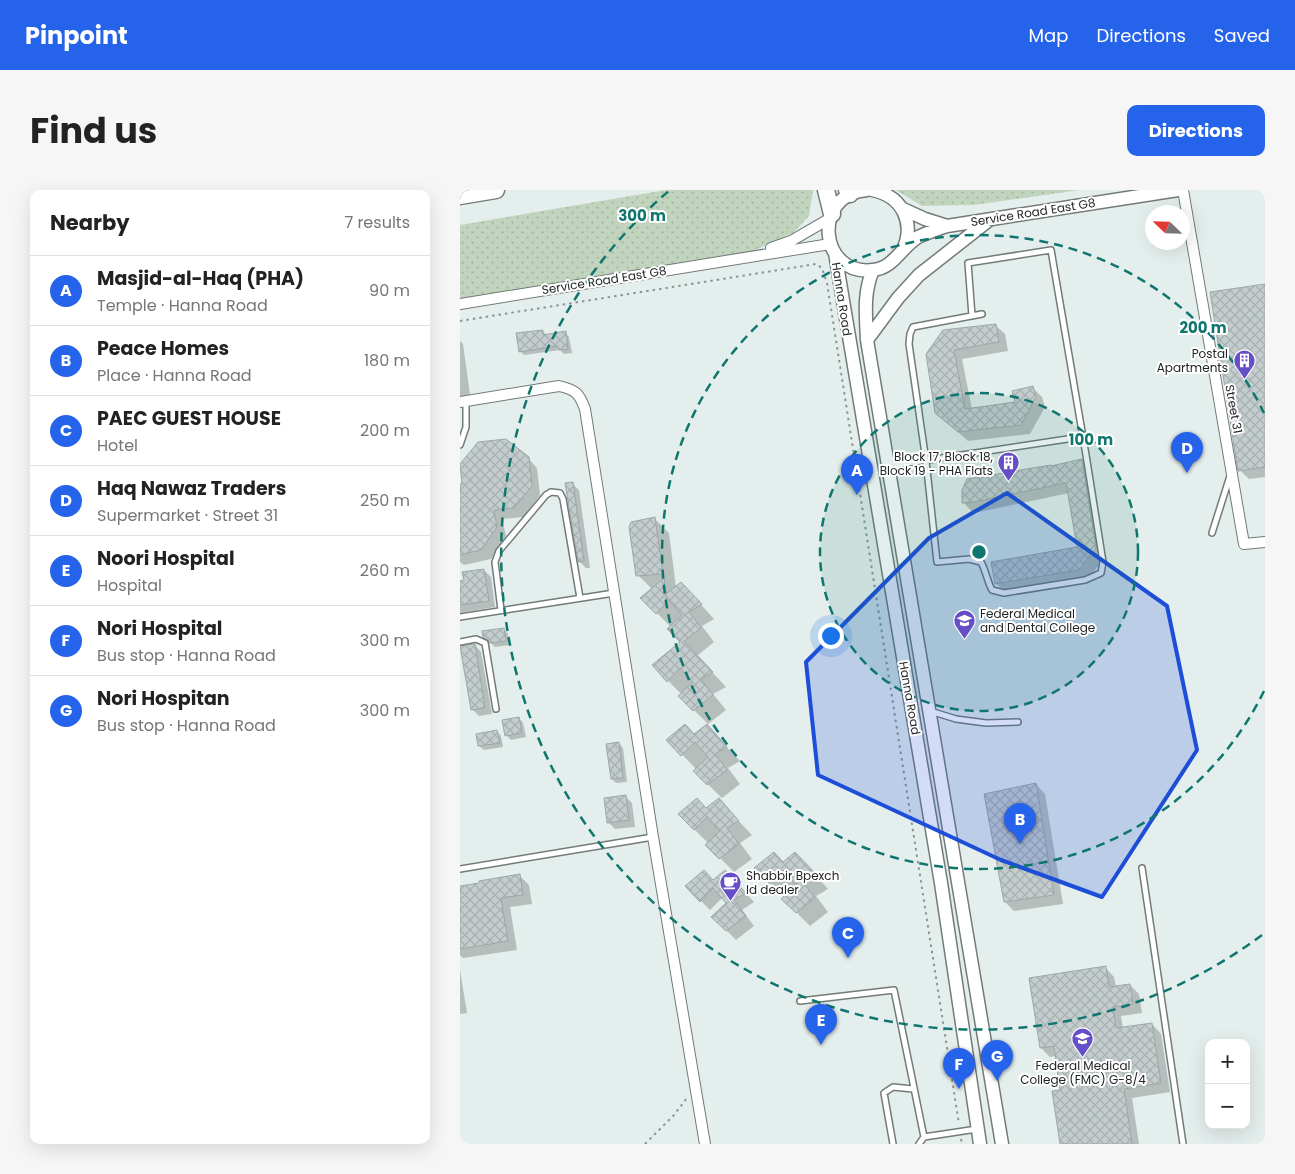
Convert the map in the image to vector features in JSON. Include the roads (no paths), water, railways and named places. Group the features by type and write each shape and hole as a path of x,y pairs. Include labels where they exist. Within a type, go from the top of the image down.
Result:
{"main road":[{"path":"460,196 496,190"},
{"path":"826,190 830,216"}],"street":[{"path":"830,216 848,192 867,190"},
{"path":"872,190 879,191 893,198 903,209 947,226"},
{"name":"Service Road East G8","path":"873,270 890,264 917,238 947,226 1178,190"},
{"name":"Street 31","path":"1183,190 1244,544 1265,542"},
{"path":"903,209 908,233 903,250"},
{"name":"Hanna Road","path":"830,216 828,228 941,883 980,1144"},
{"name":"Service Road East G8","path":"749,256 791,241 830,216"},
{"path":"867,340 898,298 919,275 991,218"},
{"path":"832,248 845,264 858,270 873,270"},
{"name":"Service Road East G8","path":"460,304 749,256 832,248"},
{"name":"Hanna Road","path":"873,270 867,283 865,300 867,340 1002,1144"},
{"path":"463,402 559,386 572,389 580,396 585,409 653,837 705,1144"},
{"path":"907,684 925,681"}],"lane":[{"path":"972,316 968,263 1050,250 1103,562 1101,573 1085,580 1004,593 992,590 987,580 985,568 981,562 969,559 937,562 926,460 909,344 910,334 914,326 972,316 982,314"},
{"path":"460,445 466,427 463,402"},
{"path":"888,466 1074,438 1083,440"},
{"path":"1212,533 1232,470"},
{"path":"501,610 496,557 546,495 551,492 560,493 563,499 580,598"},
{"path":"460,616 614,593"},
{"path":"460,642 476,639 485,643 496,708"},
{"path":"930,711 956,719 986,723 1018,722"},
{"path":"460,869 653,837"},
{"path":"1142,868 1183,1144"},
{"path":"800,1001 894,990 924,1137"},
{"path":"892,1144 884,1093 893,1088 913,1089"},
{"path":"919,1144 924,1137 978,1129"}],"place":[{"name":"Postal Apartments","path":"1244,379"},
{"name":"Haq Nawaz Traders","path":"1187,473"},
{"name":"Block 17, Block 18, Block 19 - PHA Flats","path":"1009,482"},
{"name":"Masjid-al-Haq (PHA)","path":"857,495"},
{"name":"Federal Medical and Dental College","path":"964,639"},
{"name":"Peace Homes","path":"1020,844"},
{"name":"Shabbir Bpexch Id dealer","path":"730,901"},
{"name":"PAEC GUEST HOUSE","path":"848,958"},
{"name":"Noori Hospital","path":"821,1045"},
{"name":"Federal Medical College (FMC) G-8/4","path":"1083,1057"},
{"name":"Nori Hospitan","path":"997,1081"},
{"name":"Nori Hospital","path":"959,1089"}]}
